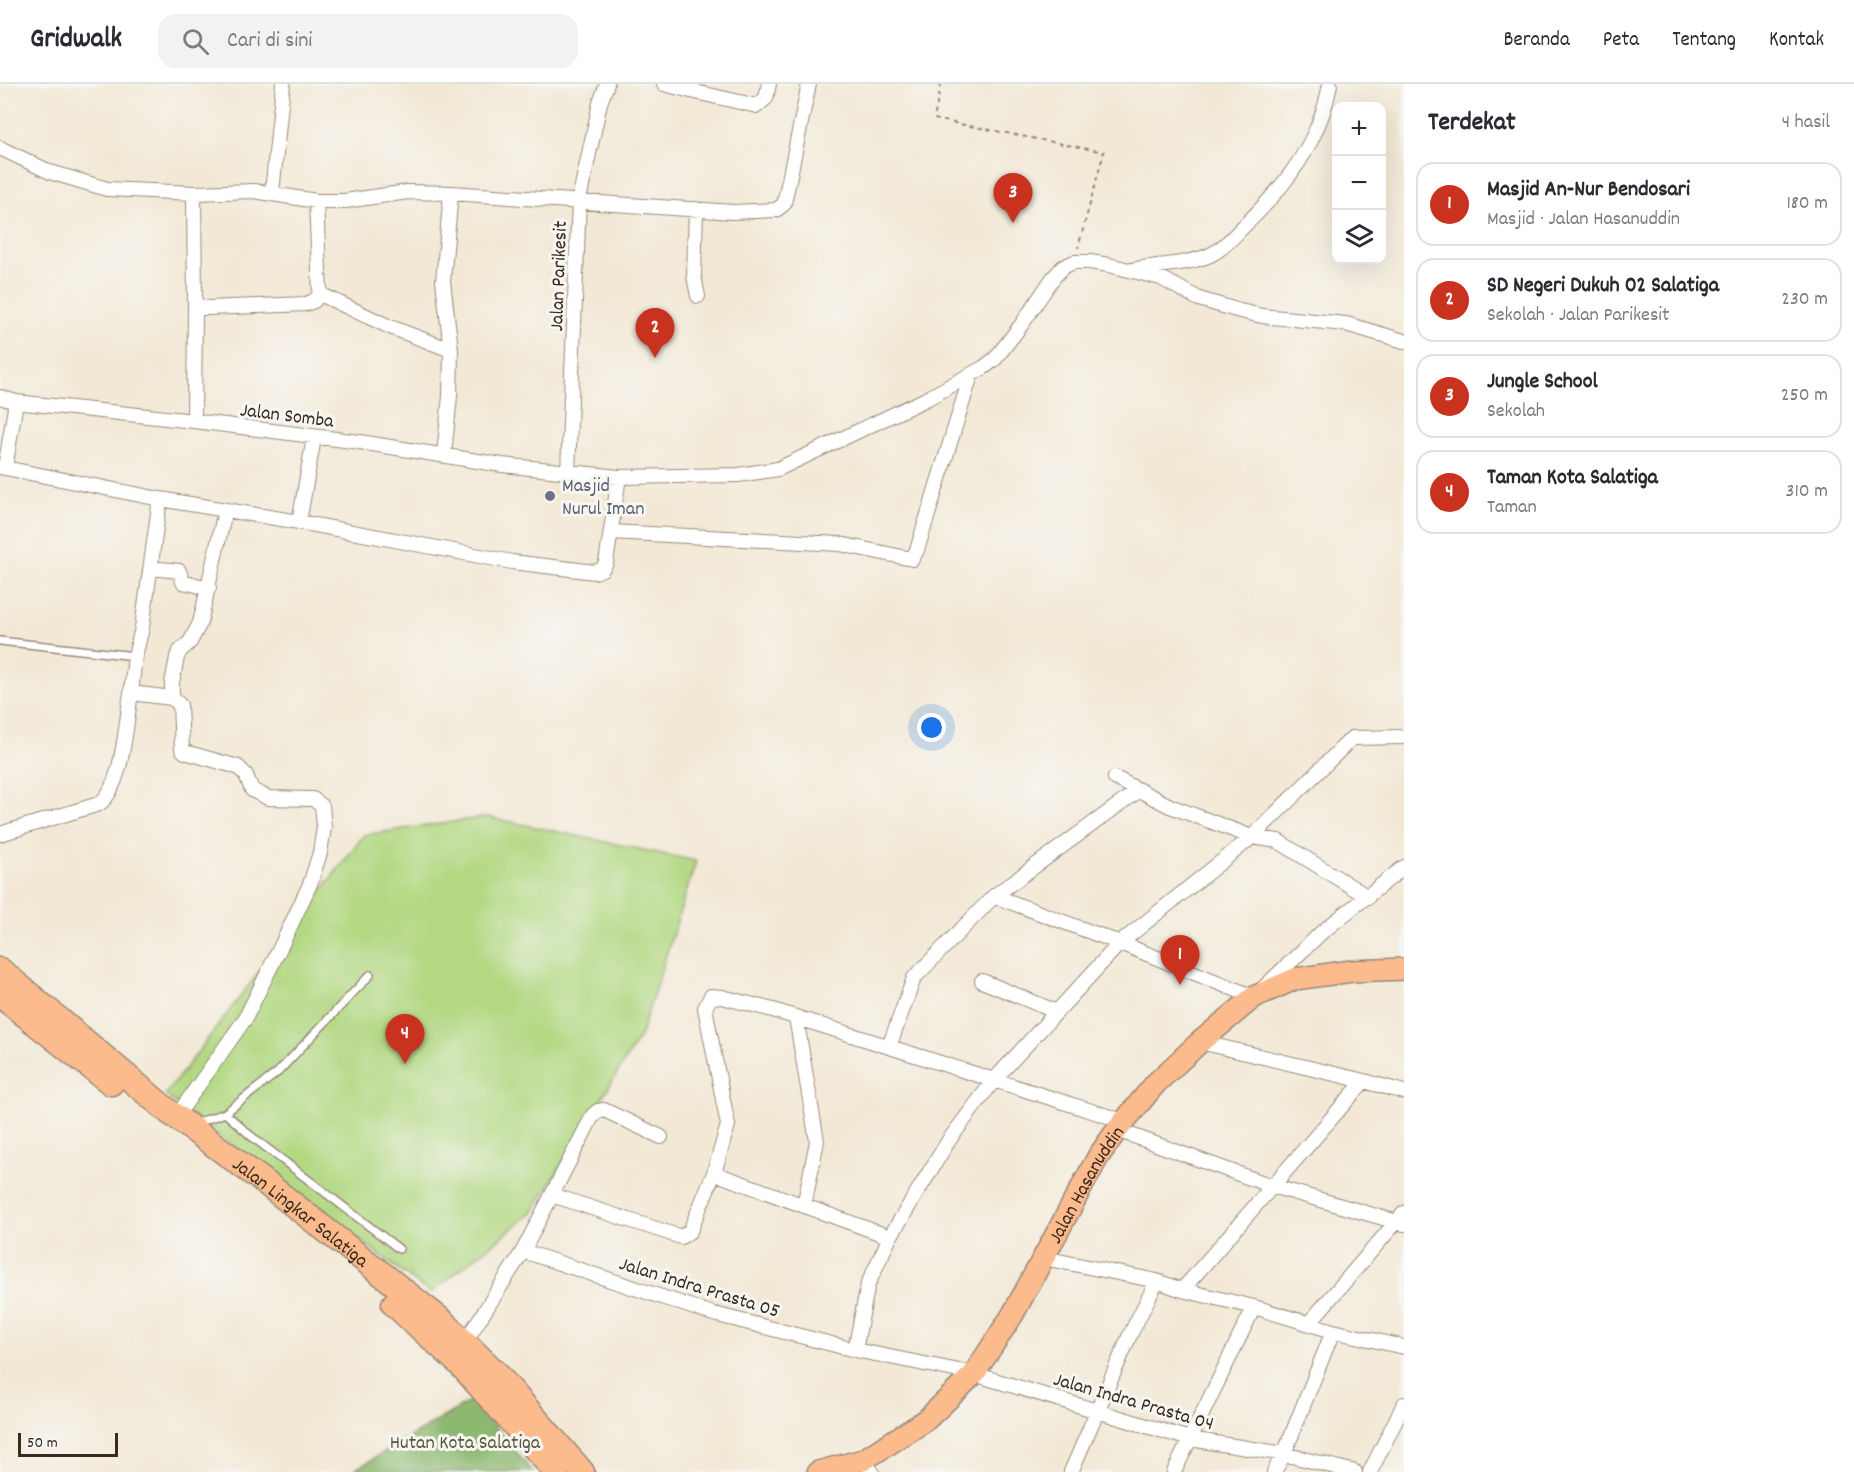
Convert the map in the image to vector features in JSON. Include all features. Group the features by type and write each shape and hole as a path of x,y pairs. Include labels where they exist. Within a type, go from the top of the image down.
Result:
{"highway":[{"name":"Jalan Lingkar Salatiga","path":"0,970 181,1126 408,1315 473,1377 556,1472"},
{"name":"Jalan Lingkar Salatiga","path":"0,995 181,1126 262,1180 442,1321 496,1373 582,1472"}],"main road":[{"name":"Jalan Hasanuddin","path":"818,1472 867,1466 927,1419 974,1374 1013,1314 1098,1157 1120,1125 1156,1083 1200,1042 1254,997 1295,979 1352,971 1404,969"}],"street":[{"path":"272,193 283,84"},
{"name":"Jalan Parikesit","path":"568,472 579,200 600,103 607,84"},
{"path":"664,84 692,87 757,106 766,98 769,84"},
{"path":"0,148 50,172 100,187 194,193 244,191 272,193 316,201 359,201 408,192 579,200 733,212 776,210 784,204 809,84"},
{"path":"1131,270 1203,257 1219,250 1264,207 1298,165 1318,124 1330,84"},
{"path":"194,193 194,421"},
{"path":"444,455 450,396 451,350 443,281 451,193"},
{"path":"195,306 208,308 306,304 314,301 320,294 316,201"},
{"path":"696,209 694,276 698,296"},
{"path":"1074,262 1090,262 1131,270 1165,281 1199,299 1240,311 1262,316 1346,324 1404,340"},
{"name":"Jalan Somba","path":"0,397 16,402 194,421 619,477 706,476 772,471 926,399 971,375 994,359 1022,324 1053,278 1064,267 1074,262"},
{"path":"320,294 390,327 451,350"},
{"path":"611,532 840,544 912,559 917,550 971,375"},
{"path":"16,402 3,468 160,499 300,522 512,562 595,572 602,569 606,563 619,477"},
{"path":"300,522 314,438"},
{"path":"0,834 99,804 106,799 118,772 135,656 142,628 160,499"},
{"path":"172,698 172,683 177,657 197,633 225,511"},
{"path":"151,568 179,571 183,582 209,588"},
{"path":"131,693 172,698 180,705 182,750 185,752 238,767 246,775 252,790 268,798 313,799 322,806 324,818 320,853 310,884 278,954 245,1019 181,1126"},
{"path":"855,1350 868,1284 890,1237 949,1140 994,1080 1120,944 1252,837 1352,738 1404,737"},
{"path":"1115,778 1170,806 1252,837 1278,841 1368,897"},
{"path":"889,1047 914,978 994,896 1139,790"},
{"path":"994,896 1254,997 1322,933 1404,867"},
{"path":"982,981 1057,1012"},
{"path":"552,1195 681,1237 690,1231 714,1173 728,1125 705,1008 711,996 722,997 796,1017 994,1080 1120,1125 1272,1186 1401,1220 1309,1323"},
{"path":"796,1017 817,1141 804,1206"},
{"path":"1200,1042 1404,1092"},
{"path":"1182,1290 1364,1081"},
{"path":"465,1342 523,1251 593,1115 604,1110 661,1137"},
{"path":"714,1173 890,1237"},
{"name":"Jalan Indra Prasta 05","path":"523,1251 710,1312 855,1350 974,1374"},
{"path":"1044,1258 1157,1281 1182,1290 1254,1307 1333,1331 1404,1347"},
{"path":"1071,1472 1130,1335 1157,1281"},
{"path":"1174,1472 1254,1307"},
{"path":"1274,1472 1284,1454 1333,1331"},
{"name":"Jalan Indra Prasta 04","path":"974,1374 1190,1439 1284,1454 1355,1472"},
{"path":"1370,1472 1404,1404"}],"lane":[{"path":"0,641 135,656"},
{"path":"181,1126 225,1113 278,1072 370,975"},
{"path":"225,1113 251,1136 399,1249"}],"path":[{"path":"941,84 934,119 1104,152 1074,262"}],"green space":[{"path":"487,817 696,861 641,1034 532,1213 430,1293 165,1095 364,835"},
{"name":"Hutan Kota Salatiga","path":"472,1400 533,1472 351,1472"}],"place":[{"name":"Jungle School","path":"1013,223"},
{"name":"SD Negeri Dukuh 02 Salatiga","path":"655,358"},
{"name":"Masjid Nurul Iman","path":"550,496"},
{"name":"Masjid An-Nur Bendosari","path":"1180,985"},
{"name":"Taman Kota Salatiga","path":"405,1064"}]}
